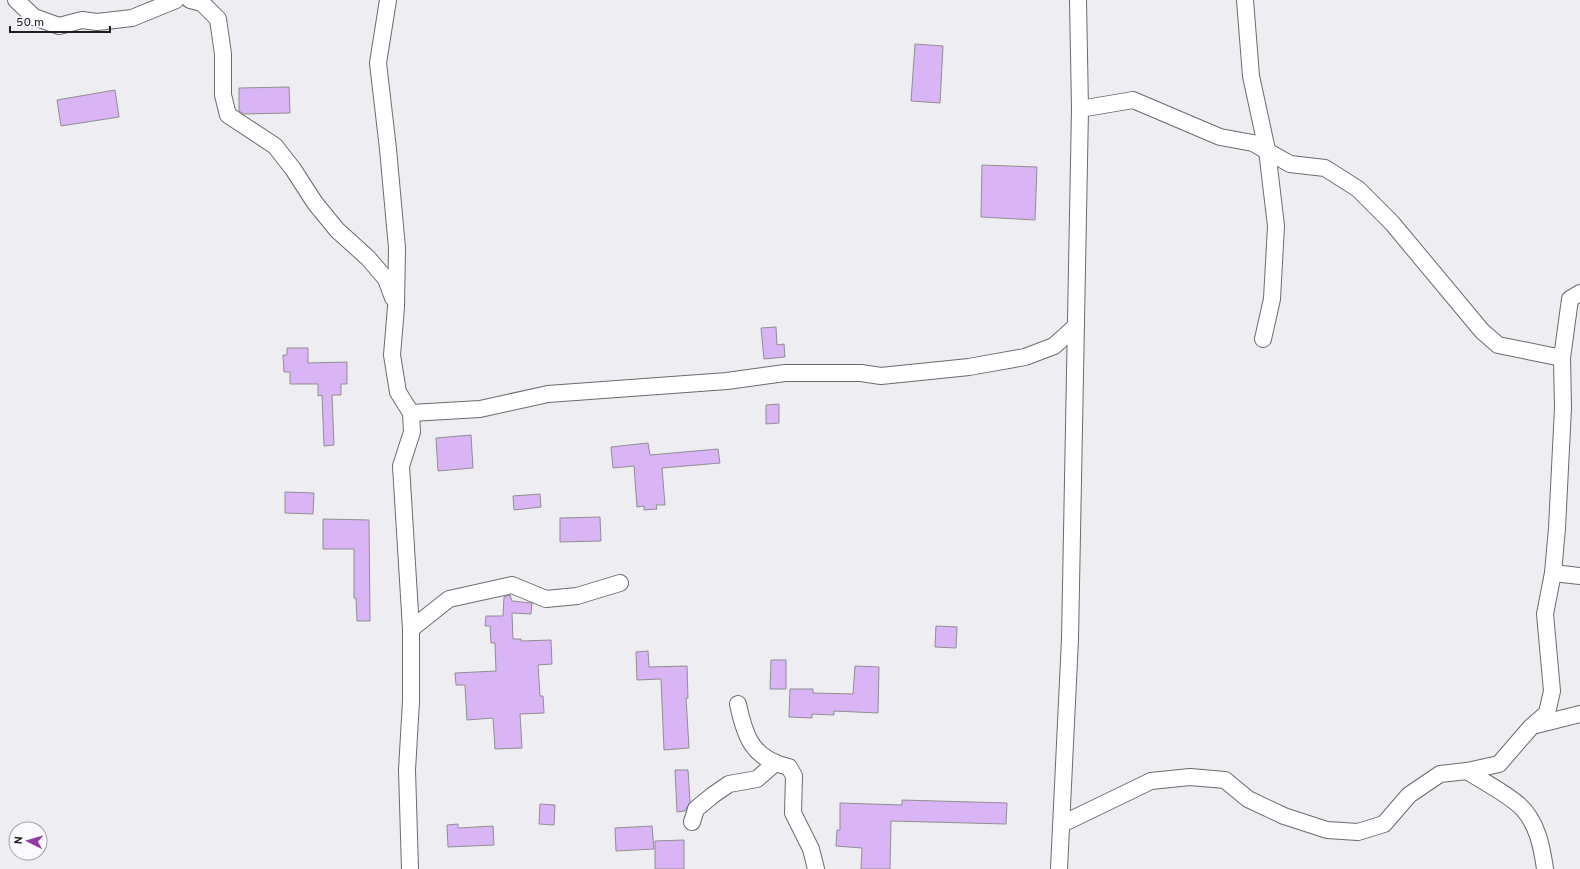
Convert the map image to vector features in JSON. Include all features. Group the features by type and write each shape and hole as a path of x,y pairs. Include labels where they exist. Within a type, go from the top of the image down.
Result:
{"street":[{"path":"16,0 34,17 59,26 82,20 97,22 132,18 176,0"},
{"path":"388,0 378,63 397,248 396,307 392,354 398,392 411,413 412,432 401,466 411,629 407,770 410,869"},
{"path":"1059,869 1070,639 1080,109 1078,0"},
{"path":"1245,0 1251,76 1267,150 1276,226 1272,299 1263,339"},
{"path":"199,1 218,19 222,54 223,95 228,114 275,146 293,169 315,203 337,230 368,258 386,279 396,307"},
{"path":"1080,109 1133,100 1220,137 1253,143 1290,164 1325,168 1358,189 1392,223 1482,331 1498,344 1562,358"},
{"path":"1062,824 1151,781 1190,777 1225,780 1248,799 1284,816 1326,830 1358,832 1384,824 1409,795 1440,774 1467,771 1499,764 1531,727 1548,713 1552,691 1545,614 1553,573 1558,528 1563,416 1562,358 1570,299 1580,293"},
{"path":"411,413 480,409 548,394 727,381 785,373 861,373 882,376 969,368 1025,357 1054,346 1076,326"},
{"path":"1553,573 1580,576"},
{"path":"411,629 449,599 512,585 546,599 577,596 620,583"},
{"path":"738,704 743,730 751,743 762,756 774,764 789,767 794,776 793,813 811,849 816,869"},
{"path":"1531,727 1580,714"},
{"path":"692,822 696,809 713,795 729,784 757,779 774,764"},
{"path":"1467,771 1519,805 1534,825 1542,847 1546,869"}],"building":[{"path":"915,44 943,46 940,103 911,101"},
{"path":"289,87 290,113 244,114 239,111 239,88"},
{"path":"115,90 119,117 61,126 57,100"},
{"path":"982,165 1037,167 1035,220 981,217"},
{"path":"776,327 777,345 784,344 785,357 764,359 761,328"},
{"path":"287,348 308,348 308,363 347,362 347,384 341,384 341,395 332,395 334,445 324,446 322,395 318,396 318,384 290,384 290,372 284,372 283,355 287,355"},
{"path":"779,404 779,423 766,424 766,405"},
{"path":"471,435 473,468 438,471 436,438"},
{"path":"648,443 650,455 718,449 720,463 662,468 665,505 656,505 657,509 644,510 644,506 637,507 634,466 613,468 611,447"},
{"path":"285,492 314,493 313,514 285,513"},
{"path":"540,494 541,507 514,510 513,496"},
{"path":"600,517 601,541 560,542 560,518"},
{"path":"323,519 369,520 370,621 357,621 356,598 354,598 354,549 323,549"},
{"path":"510,595 512,601 532,603 531,614 512,613 513,639 521,639 521,641 551,640 552,664 538,665 540,696 543,696 544,713 520,714 522,748 495,749 493,718 467,720 465,685 456,685 455,673 496,671 495,643 491,643 490,626 485,626 486,616 503,616 504,597"},
{"path":"936,626 957,627 956,648 935,647"},
{"path":"648,651 649,667 687,666 688,698 686,698 689,748 664,750 661,679 637,680 636,652"},
{"path":"771,660 786,660 786,689 770,689"},
{"path":"855,666 879,667 878,713 834,711 834,715 812,714 812,718 789,717 790,689 813,689 813,693 853,694"},
{"path":"675,770 688,770 690,802 685,811 677,812"},
{"path":"902,800 1007,803 1006,824 891,821 890,869 861,869 862,848 836,846 837,830 840,830 840,803 902,805"},
{"path":"540,804 555,805 554,825 539,824"},
{"path":"458,824 458,828 493,826 494,845 448,847 447,825"},
{"path":"652,826 654,849 616,851 615,828"},
{"path":"684,840 684,869 655,869 655,841"}]}
